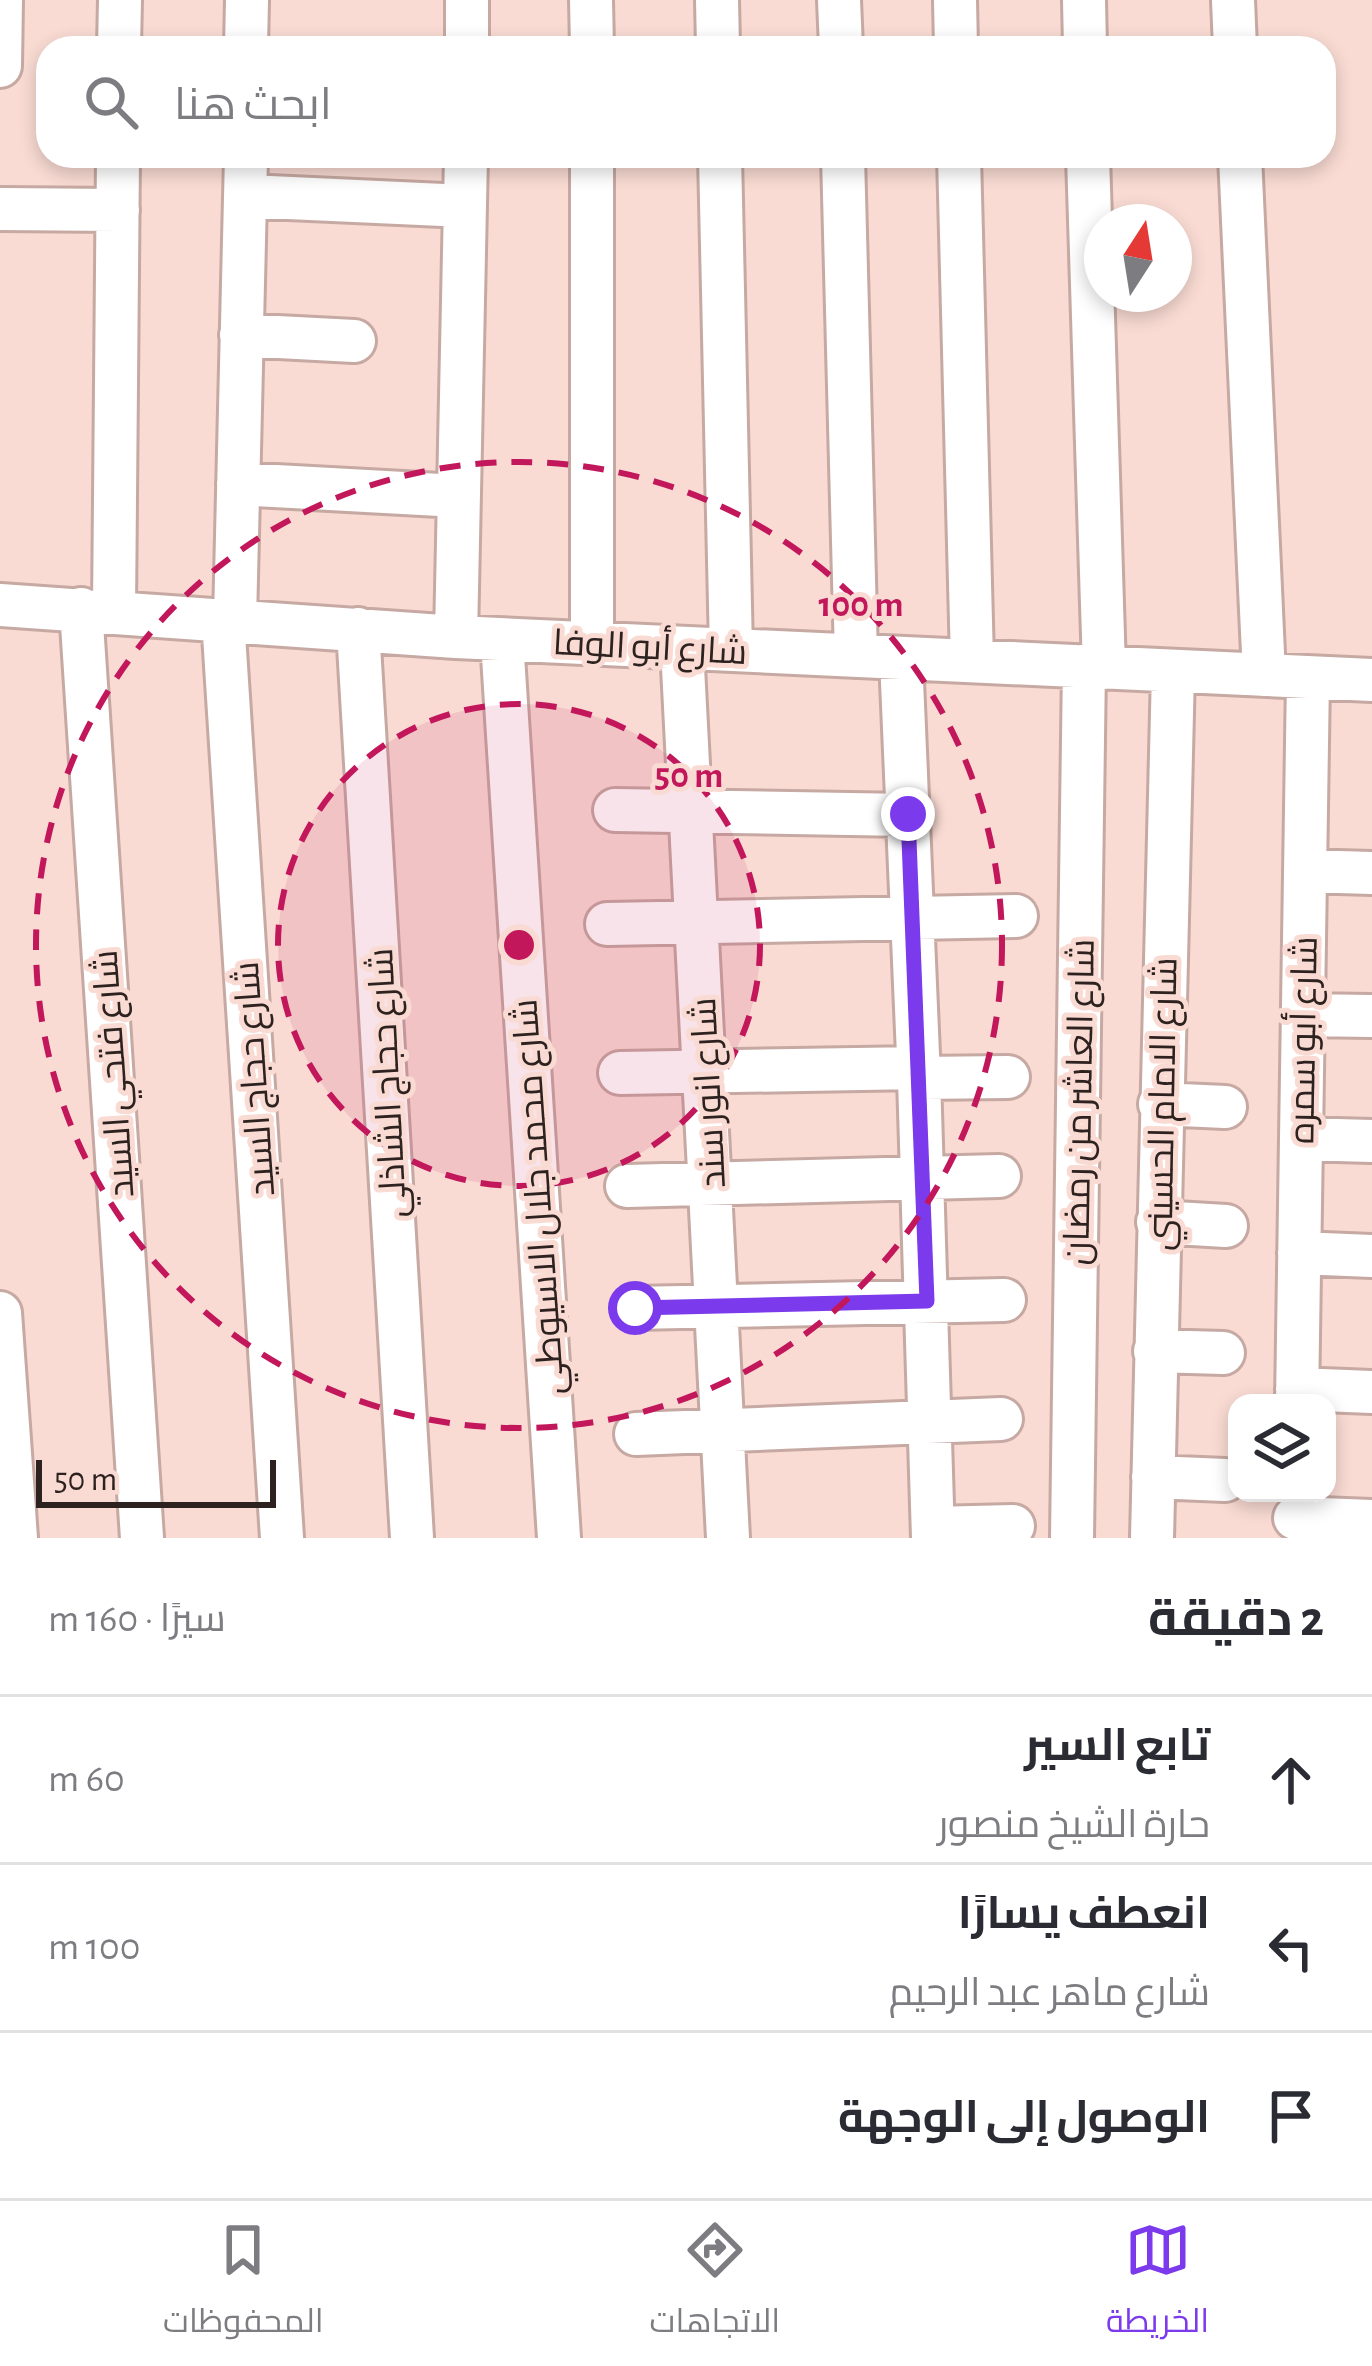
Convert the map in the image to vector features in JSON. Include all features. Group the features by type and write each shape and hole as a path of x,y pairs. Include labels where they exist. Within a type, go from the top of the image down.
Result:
{"street":[{"path":"0,66 1,0"},
{"path":"119,36 120,0"},
{"path":"246,36 247,0"},
{"path":"466,36 467,0"},
{"path":"592,0 592,36"},
{"path":"717,0 718,36"},
{"path":"839,0 840,36"},
{"path":"955,0 956,36"},
{"path":"1084,0 1085,36"},
{"path":"1233,0 1234,36"},
{"name":"شارع فتحي السيد","path":"118,168 97,610 142,1538"},
{"path":"456,638 466,168"},
{"path":"592,168 592,644"},
{"path":"720,168 731,650"},
{"path":"843,168 856,656"},
{"path":"959,168 972,661"},
{"name":"شارع العاشر من رمضان","path":"1072,1538 1094,667 1088,168"},
{"path":"1241,168 1264,675"},
{"path":"246,176 465,206"},
{"name":"شارع حجاج السيد","path":"246,176 238,484 229,620 283,1538"},
{"path":"0,208 118,210"},
{"path":"241,334 354,340"},
{"path":"238,484 458,496"},
{"name":"شارع أبو الوفا","path":"0,605 456,638 1372,680"},
{"name":"شارع حجاج الشاذلي","path":"358,629 412,1538"},
{"name":"شارع محمد جلال الاسيوطي","path":"502,640 559,1538"},
{"name":"شارع انور سند","path":"682,648 728,1538"},
{"path":"901,658 933,1533 1013,1526"},
{"name":"شارع الامام الحسيني","path":"1152,1538 1173,671"},
{"name":"شارع أبو سمره","path":"1297,1394 1308,677"},
{"path":"615,810 908,814"},
{"path":"1305,871 1372,873"},
{"path":"607,923 1016,916"},
{"path":"1303,1015 1372,1016"},
{"path":"620,1073 1008,1077"},
{"path":"1160,1104 1225,1107"},
{"path":"1301,1139 1372,1141"},
{"path":"627,1186 998,1176"},
{"path":"1158,1222 1226,1226"},
{"path":"1299,1253 1372,1256"},
{"path":"635,1308 1004,1300"},
{"path":"0,1313 16,1538"},
{"path":"1155,1351 1223,1353"},
{"path":"1334,1394 1372,1392"},
{"path":"636,1434 1001,1419"},
{"path":"1153,1477 1225,1480"},
{"path":"1295,1517 1372,1521"}],"route":[{"path":"635,1308 927,1301 908,814"}]}
